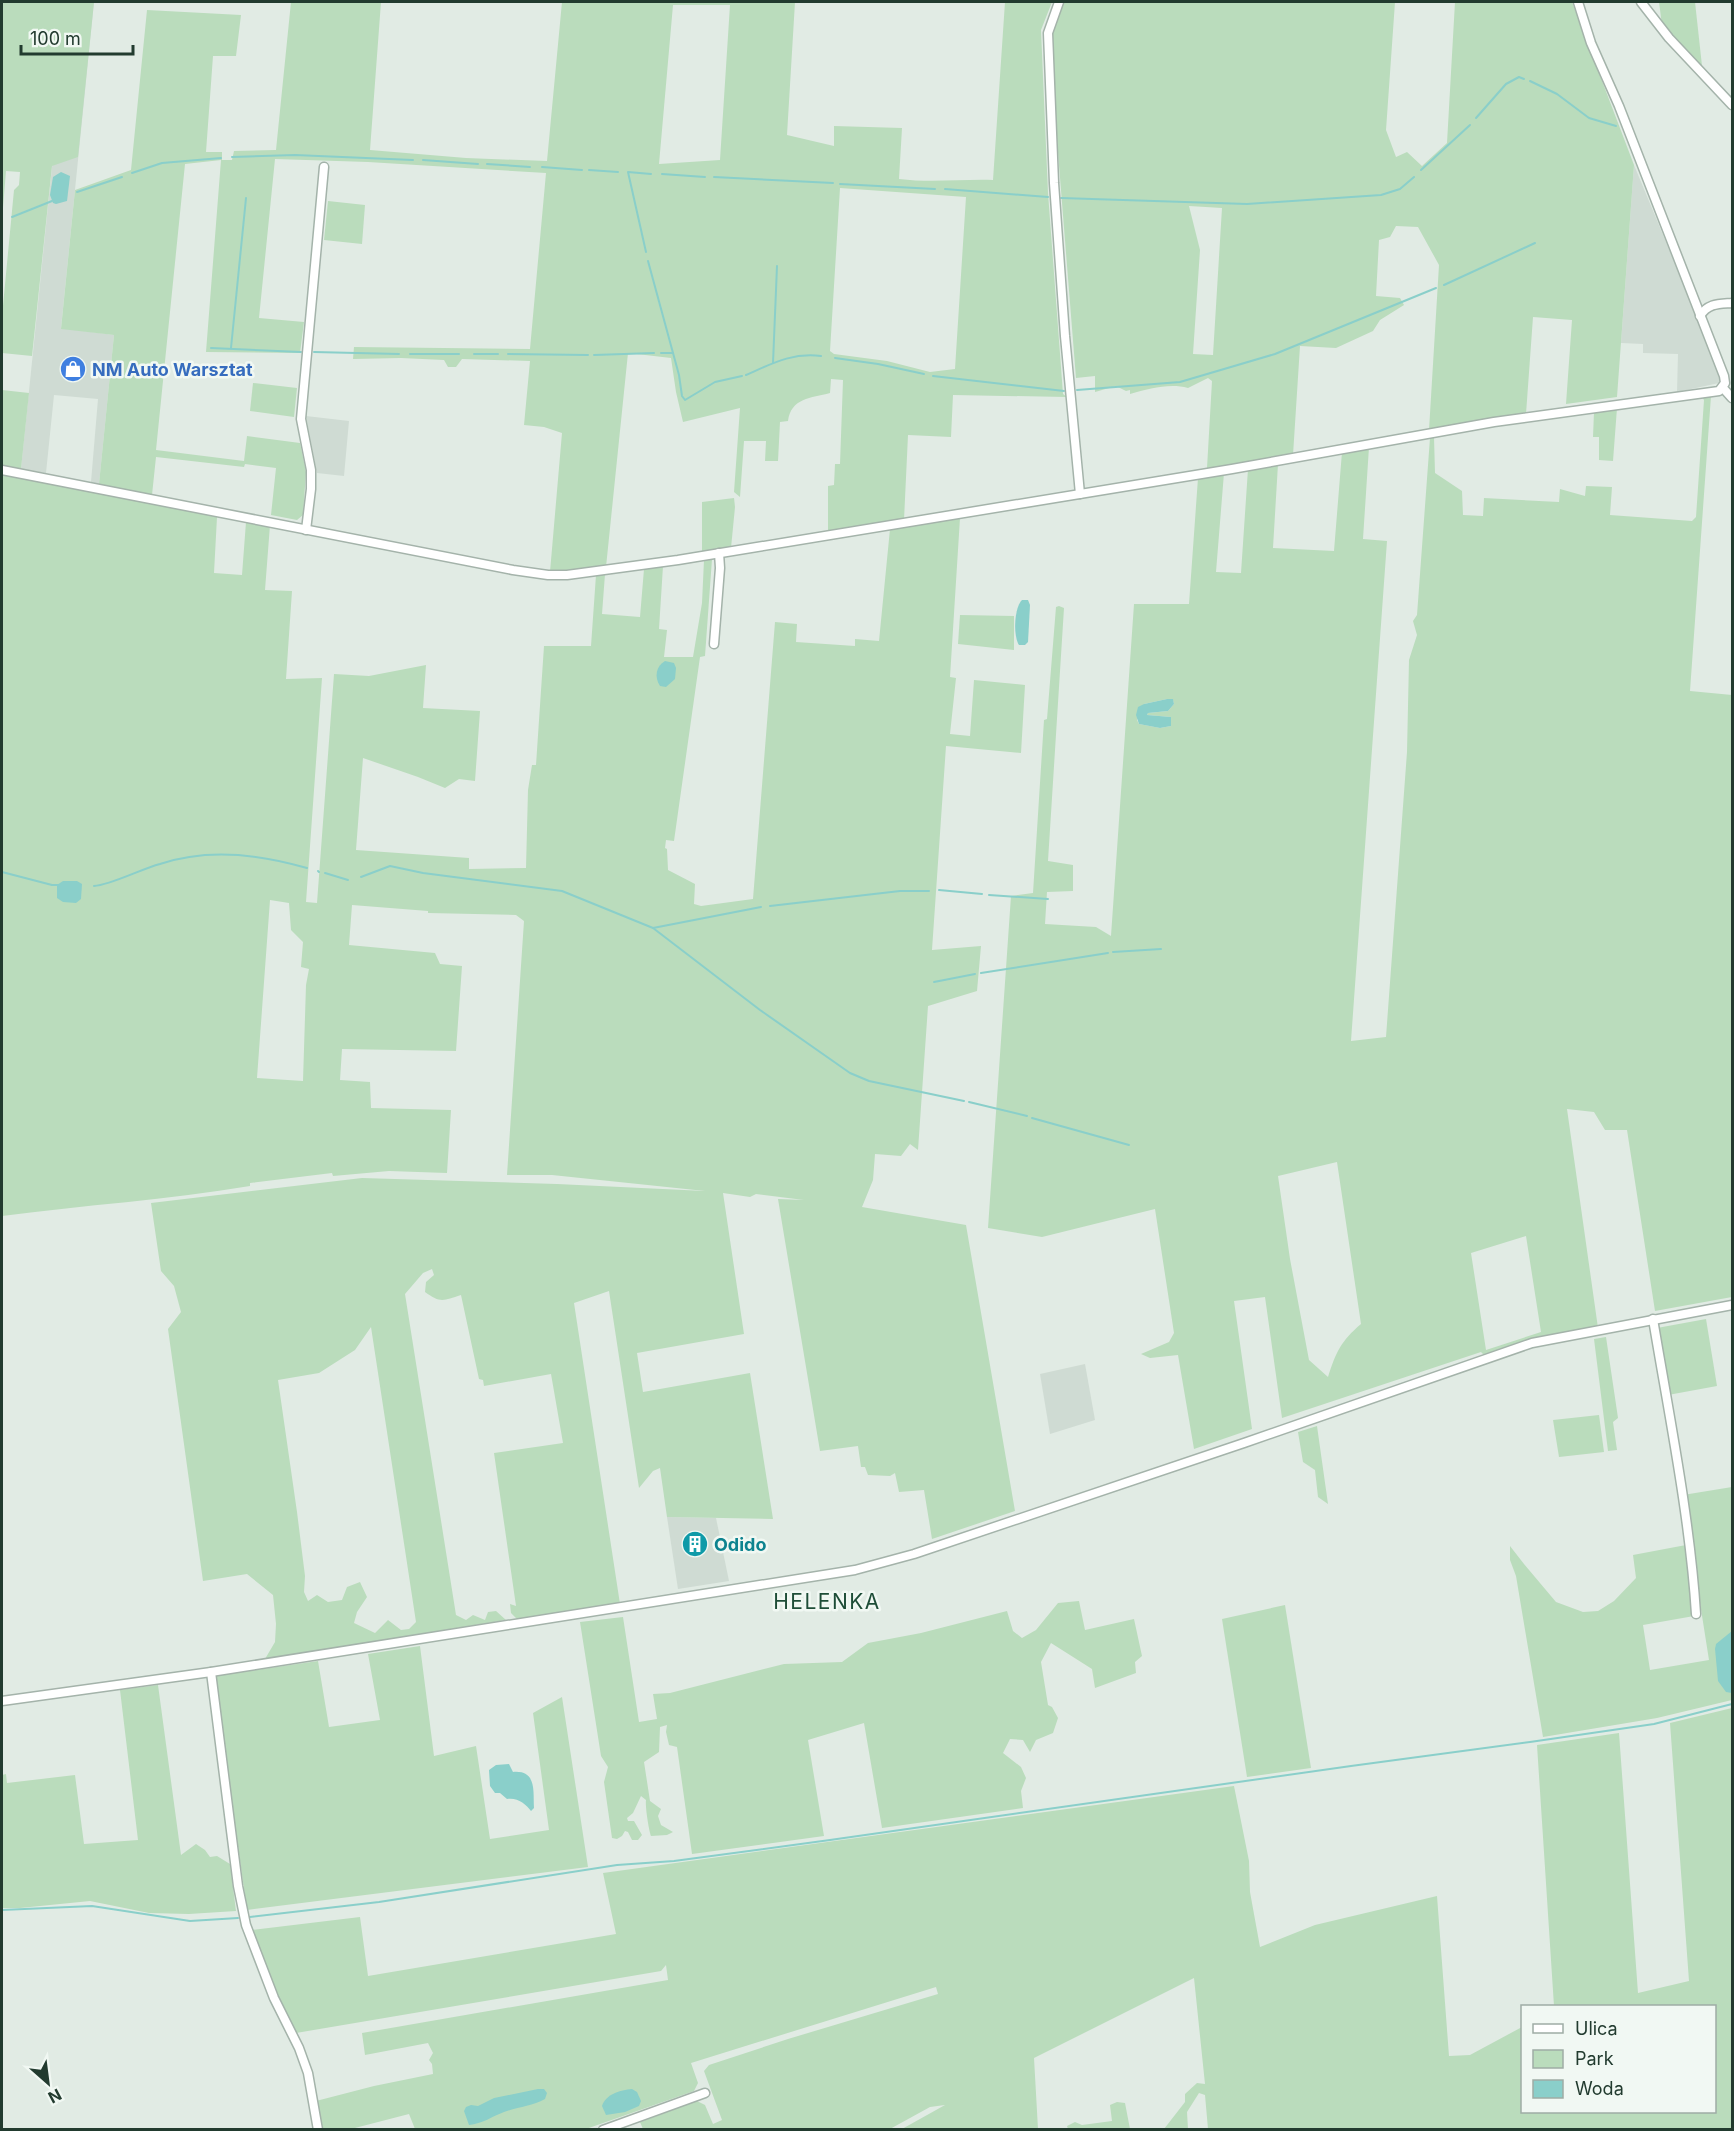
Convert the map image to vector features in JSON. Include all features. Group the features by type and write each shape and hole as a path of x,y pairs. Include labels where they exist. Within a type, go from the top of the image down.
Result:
{"street":[{"path":"1059,2 1048,33 1053,171 1080,494"},
{"path":"2,470 513,570 553,575 607,570 719,553 1080,494 1494,422 1713,393 1723,388 1724,376 1619,106 1591,43 1578,2"},
{"path":"1641,2 1669,38 1732,105"},
{"path":"306,530 311,470 302,419 324,167"},
{"path":"1700,316 1707,307 1714,304 1732,303"},
{"path":"1723,388 1732,398"},
{"path":"714,644 719,553"},
{"path":"2,1701 211,1672 855,1570 914,1554 1233,1447 1532,1343 1732,1305"},
{"path":"1653,1319 1681,1496 1696,1614"},
{"path":"211,1672 238,1886 246,1924 274,1998 299,2048 308,2073 318,2130"},
{"path":"603,2130 705,2093"}],"shaded area":[{"path":"69,2 94,2 61,328 114,335 99,484 91,482 98,399 54,395 46,473 21,469"},
{"path":"1634,165 1722,377 1719,383 1677,392 1678,354 1643,353 1643,344 1621,343"},
{"path":"306,416 349,421 344,476 317,473"},
{"path":"1085,1364 1095,1420 1050,1434 1040,1374"},
{"path":"667,1517 716,1518 729,1581 678,1589"}],"green space":[{"path":"2,2 94,2 78,157 52,166 32,356 2,353 2,316 14,190 19,185 20,172 6,171 2,220"},
{"path":"291,2 381,2 370,150 466,158 547,161 562,2 795,2 787,135 834,146 834,126 902,128 899,179 993,180 1005,2 1052,2 1041,30 1048,193 1063,394 1067,397 953,395 951,437 908,435 904,520 828,533 828,486 834,485 835,464 840,464 843,380 831,379 830,393 803,400 793,408 788,421 780,422 778,461 765,461 766,441 744,441 740,497 734,492 740,408 683,422 671,358 628,353 606,567 550,572 562,433 544,427 524,425 530,361 462,359 456,367 448,367 444,360 353,359 354,347 530,349 546,173 368,162 275,159 259,318 304,322 300,353 206,352 221,160 185,164 156,450 244,461 247,436 300,443 306,472 303,515 297,520 271,515 276,468 245,464 244,467 156,457 152,495 99,484 114,335 61,329 75,190 131,170 147,10 241,15 236,56 213,56 206,152 222,152 222,160 232,160 234,151 276,150","holes":["673,5 730,5 720,160 659,164","840,188 966,197 955,369 930,372 887,361 834,354 830,351"]},
{"path":"1064,2 1395,2 1386,130 1396,157 1407,152 1422,166 1447,143 1455,2 1572,2 1634,165 1617,397 1566,404 1572,320 1533,317 1526,414 1429,430 1439,265 1418,227 1396,226 1390,237 1379,240 1376,296 1400,298 1404,305 1380,320 1373,331 1336,348 1300,346 1293,455 1207,468 1212,381 1208,378 1188,388 1166,386 1130,394 1130,390 1126,391 1116,386 1095,392 1095,376 1076,378 1057,140 1052,33","holes":["1189,206 1222,208 1213,355 1193,354 1200,250"]},
{"path":"1659,2 1695,2 1702,66 1662,25"},
{"path":"328,201 365,205 362,244 324,240"},
{"path":"253,383 297,388 294,417 250,411"},
{"path":"2,390 29,393 21,469 2,465"},
{"path":"1711,396 1690,691 1732,695 1732,1297 1655,1311 1627,1130 1605,1130 1594,1112 1567,1109 1598,1328 1485,1356 1481,1352 1282,1418 1265,1297 1234,1301 1252,1429 1194,1449 1178,1355 1150,1358 1141,1354 1169,1342 1174,1333 1155,1209 1042,1237 988,1228 1011,896 1033,893 1044,720 1047,719 1056,607 1064,608 1048,861 1073,865 1073,891 1047,892 1045,924 1096,927 1111,936 1134,604 1189,604 1198,478 1224,473 1216,572 1241,573 1248,469 1278,464 1273,548 1334,551 1342,452 1369,447 1363,539 1387,541 1351,1041 1386,1037 1407,752 1409,660 1417,635 1413,621 1417,615 1430,438 1434,437 1435,473 1462,491 1463,515 1483,516 1484,498 1559,502 1560,489 1585,496 1586,486 1612,487 1610,515 1692,521 1696,517 1704,400 1702,397","holes":["1167,699 1173,700 1174,704 1168,711 1147,715 1171,717 1171,726 1160,728 1139,724 1137,720 1144,704","1337,1162 1361,1324 1340,1348 1328,1377 1309,1360 1290,1259 1278,1176","1526,1236 1541,1332 1486,1350 1471,1253"]},
{"path":"1617,408 1613,461 1599,460 1599,437 1593,437 1594,412"},
{"path":"2,474 217,517 214,573 242,575 246,522 270,525 265,590 292,591 286,679 322,678 306,902 317,903 334,674 369,676 426,665 423,708 480,711 475,781 459,779 445,788 363,758 356,850 469,858 469,869 526,868 528,790 532,765 536,765 544,646 591,646 596,575 605,574 602,614 640,617 644,569 663,566 659,629 667,630 664,657 693,657 702,603 704,560 712,559 705,656 700,657 674,841 666,840 665,848 667,849 668,870 695,884 694,904 701,906 753,899 775,622 797,624 796,642 855,646 855,639 879,641 890,529 960,518 950,677 956,678 950,734 970,736 974,680 1025,685 1021,753 946,746 932,950 981,946 977,991 928,1006 918,1150 910,1144 901,1156 875,1154 873,1180 862,1207 966,1225 1015,1511 932,1539 924,1490 899,1492 895,1473 890,1476 868,1475 865,1467 861,1467 858,1446 820,1451 778,1199 804,1200 756,1194 750,1197 723,1193 744,1334 637,1353 643,1392 750,1373 773,1519 667,1517 660,1468 653,1471 639,1488 609,1291 574,1303 620,1604 518,1620 511,1613 510,1604 516,1606 494,1453 563,1443 551,1374 484,1386 483,1380 479,1379 461,1295 442,1300 425,1292 426,1282 434,1275 432,1269 423,1273 405,1294 456,1615 466,1620 473,1615 485,1620 488,1612 496,1611 506,1620 265,1659 275,1642 273,1595 247,1574 203,1581 168,1329 181,1312 174,1286 161,1271 151,1203 362,1178 705,1191 552,1175 507,1175 524,921 516,915 428,913 428,911 352,905 349,945 435,953 440,964 462,966 456,1051 342,1049 340,1080 370,1082 371,1108 451,1110 447,1173 389,1171 333,1176 332,1173 250,1183 250,1186 188,1195 2,1216","holes":["270,900 289,903 291,930 303,942 301,967 309,969 306,985 303,1081 257,1078","371,1327 416,1622 409,1629 401,1630 388,1620 375,1633 354,1623 357,1612 367,1597 360,1582 347,1587 342,1600 328,1602 317,1595 308,1601 304,1592 305,1576 278,1380 319,1373 355,1350"]},
{"path":"734,498 731,548 702,552 702,502"},
{"path":"960,615 1014,616 1014,650 958,644"},
{"path":"1706,1319 1717,1386 1668,1395 1657,1328"},
{"path":"1606,1337 1618,1418 1613,1422 1617,1450 1608,1451 1594,1339"},
{"path":"1599,1415 1604,1452 1559,1457 1553,1420"},
{"path":"1317,1426 1328,1504 1318,1497 1315,1470 1303,1462 1298,1432"},
{"path":"1732,1487 1732,1700 1657,1718 1543,1737 1516,1576 1510,1560 1510,1546 1556,1602 1583,1612 1598,1611 1614,1601 1636,1578 1633,1555 1686,1545 1694,1616 1643,1625 1650,1670 1709,1660 1683,1495"},
{"path":"1079,1601 1085,1630 1134,1619 1142,1656 1135,1662 1136,1673 1095,1688 1092,1669 1051,1643 1041,1662 1048,1705 1052,1707 1058,1718 1053,1733 1036,1740 1030,1752 1023,1740 1010,1739 1003,1753 1021,1767 1026,1778 1021,1791 1023,1808 882,1828 864,1723 808,1740 824,1836 692,1854 677,1747 669,1745 667,1725 660,1727 659,1752 644,1762 650,1801 661,1809 658,1816 661,1825 673,1832 667,1835 651,1836 646,1800 641,1796 633,1813 627,1818 628,1821 634,1821 642,1835 638,1840 632,1840 625,1831 617,1839 612,1838 604,1782 608,1767 601,1756 580,1622 623,1617 639,1722 657,1719 653,1694 670,1693 784,1664 842,1662 868,1643 921,1633 1007,1611 1013,1631 1022,1638 1036,1630 1058,1603"},
{"path":"1285,1605 1311,1768 1247,1777 1222,1619"},
{"path":"420,1646 434,1756 476,1746 490,1839 549,1830 533,1713 562,1697 588,1867 247,1910 214,1676 318,1661 329,1727 380,1720 368,1654"},
{"path":"158,1685 181,1855 196,1844 210,1857 217,1856 230,1864 236,1911 189,1914 149,1913 90,1901 2,1908 2,1775 6,1774 7,1783 75,1775 84,1844 138,1840 120,1690"},
{"path":"1732,1708 1732,2129 1208,2129 1205,2095 1199,2093 1187,2112 1188,2129 1164,2129 1185,2102 1185,2094 1197,2083 1205,2084 1194,1978 1034,2058 1038,2129 902,2129 945,2105 930,2107 890,2129 643,2129 640,2122 697,2101 705,2105 713,2124 722,2120 704,2071 709,2065 938,1994 936,1987 691,2063 698,2083 694,2091 586,2129 415,2129 409,2114 351,2129 322,2129 316,2101 433,2074 429,2060 433,2053 428,2043 365,2055 362,2033 668,1980 666,1965 661,1971 296,2033 275,1992 251,1930 360,1917 368,1976 616,1934 603,1873 1234,1786 1249,1861 1250,1892 1260,1947 1315,1925 1437,1896 1449,2056 1470,2055 1521,2028 1521,2113 1716,2113 1716,2005 1554,2005 1537,1745 1619,1733 1638,1993 1689,1981 1670,1723"},
{"path":"1117,2102 1125,2103 1130,2129 1068,2129 1067,2126 1075,2122 1082,2125 1112,2121 1110,2105"}],"water":[{"path":"61,172 70,176 67,201 56,204 53,203 50,195 53,177"},
{"path":"1022,600 1028,600 1030,605 1028,642 1025,645 1019,645 1015,622 1017,609"},
{"path":"665,661 674,663 676,668 675,679 666,687 660,686 657,675 658,669"},
{"path":"1173,699 1174,704 1168,711 1147,715 1171,717 1171,726 1160,728 1139,724 1136,715 1138,707"},
{"path":"63,881 77,881 82,884 81,899 76,903 63,902 57,898 57,885"},
{"path":"1732,1631 1732,1693 1726,1692 1718,1681 1715,1649 1716,1644"},
{"path":"509,1764 513,1772 521,1772 530,1778 534,1795 534,1808 531,1811 521,1802 495,1793 490,1786 489,1770 496,1765"},
{"path":"544,2089 547,2093 545,2099 469,2125 464,2111 466,2107 478,2106 494,2098"},
{"path":"632,2089 637,2092 641,2101 639,2106 625,2112 606,2115 602,2106 607,2098 618,2092"}],"waterway":[{"path":"1476,118 1506,84 1519,77 1524,79"},
{"path":"1530,81 1557,94 1589,118 1616,126"},
{"path":"1421,170 1470,125"},
{"path":"232,157 295,155 413,160"},
{"path":"132,173 162,163 221,158"},
{"path":"423,160 478,164"},
{"path":"487,164 530,167"},
{"path":"542,167 582,170"},
{"path":"589,170 618,172"},
{"path":"646,252 628,172 651,174"},
{"path":"662,174 705,177"},
{"path":"77,192 122,177"},
{"path":"714,177 833,183"},
{"path":"1061,198 1247,204 1381,195 1400,189 1414,177"},
{"path":"840,184 935,189"},
{"path":"945,189 1048,197"},
{"path":"231,348 246,198"},
{"path":"12,217 52,201"},
{"path":"1444,285 1535,243"},
{"path":"648,261 679,375 682,396 685,400 715,382 742,376"},
{"path":"773,363 777,266"},
{"path":"1077,390 1180,382 1275,354 1436,288"},
{"path":"211,348 301,352"},
{"path":"314,352 399,354"},
{"path":"594,355 654,353"},
{"path":"661,353 673,353"},
{"path":"410,354 459,354"},
{"path":"474,354 498,354"},
{"path":"508,354 588,355"},
{"path":"746,375 792,357 821,356"},
{"path":"835,358 924,374"},
{"path":"933,376 1064,391"},
{"path":"94,886 109,883 160,864 196,856 252,856 307,868"},
{"path":"361,877 390,866 423,873 562,891 653,928 760,1010 850,1073 869,1081 964,1101"},
{"path":"2,872 60,885"},
{"path":"325,873 348,880"},
{"path":"939,890 982,894"},
{"path":"770,906 900,891 929,891"},
{"path":"989,895 1048,899"},
{"path":"653,928 761,907"},
{"path":"1113,952 1161,949"},
{"path":"981,973 1108,953"},
{"path":"934,982 975,974"},
{"path":"969,1102 1027,1116"},
{"path":"1032,1118 1129,1145"},
{"path":"250,1917 379,1902 617,1865 674,1861 830,1840 1530,1742 1654,1724 1732,1704"},
{"path":"2,1910 92,1906 190,1921 238,1918"}],"place":[{"name":"NM Auto Warsztat","path":"73,369"},
{"name":"Odido","path":"695,1544"}],"district":[{"name":"HELENKA","path":"827,1601"}]}
